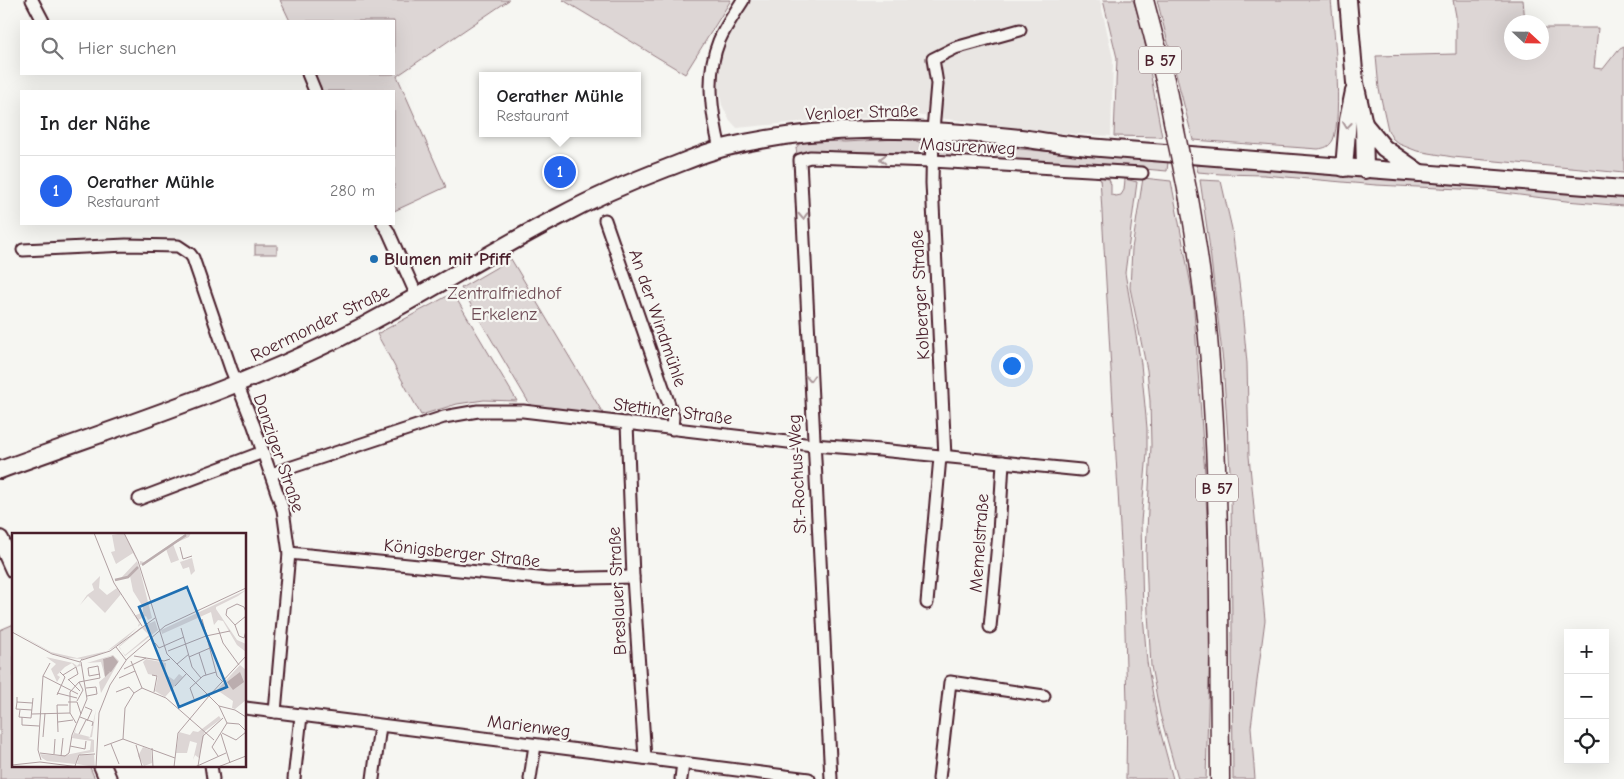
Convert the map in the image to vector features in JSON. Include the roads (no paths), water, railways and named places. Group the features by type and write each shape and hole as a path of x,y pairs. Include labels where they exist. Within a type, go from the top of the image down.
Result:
{"main road":[{"name":"B 57","path":"1144,0 1165,80 1173,121 1198,254 1208,337 1217,489 1220,779"},
{"path":"1348,0 1355,84 1364,124 1365,170"},
{"path":"1344,168 1348,120 1355,84"},
{"path":"1364,124 1384,148 1422,174"},
{"name":"Venloer Straße","path":"720,149 807,132 933,130"},
{"path":"933,130 1083,147 1142,150 1365,170 1624,189"},
{"name":"Roermonder Straße","path":"0,470 237,385 364,326 584,203 651,174 720,149"},
{"path":"0,539 12,566"},
{"path":"102,766 108,779"}],"street":[{"path":"32,0 42,20"},
{"path":"720,149 714,124 711,77 714,56 720,40 743,0"},
{"name":"Venloer Straße","path":"933,130 937,84 932,59 955,48 1020,30"},
{"path":"308,75 315,90"},
{"name":"Kolberger Straße","path":"927,603 943,457 932,161 933,130"},
{"name":"Masurenweg","path":"801,167 800,160 810,157 932,161 1142,173"},
{"name":"St.-Rochus-Weg","path":"801,167 813,445 831,779"},
{"name":"An der Windmühle","path":"605,220 673,416 672,429"},
{"path":"384,225 417,296"},
{"name":"Danziger Straße","path":"23,250 178,246 193,258 237,385 284,510 289,553 275,712"},
{"name":"Stettiner Straße","path":"271,474 444,417 478,411 524,411 813,445 1081,470"},
{"name":"Breslauer Straße","path":"627,423 633,576 645,758"},
{"path":"139,499 263,452"},
{"name":"Memelstraße","path":"990,627 999,533 1002,462"},
{"name":"Königsberger Straße","path":"289,553 548,579 633,576"},
{"path":"939,779 950,682 1044,696"},
{"name":"Marienweg","path":"246,708 809,779"},
{"path":"294,779 301,716"},
{"path":"373,779 380,726"},
{"path":"530,779 535,745"},
{"path":"681,779 683,763"},
{"path":"211,766 213,779"}],"place":[{"name":"Oerather Mühle","path":"560,172"},
{"name":"Blumen mit Pfiff","path":"374,259"}],"park label":[{"name":"Zentralfriedhof Erkelenz","path":"504,303"}]}
